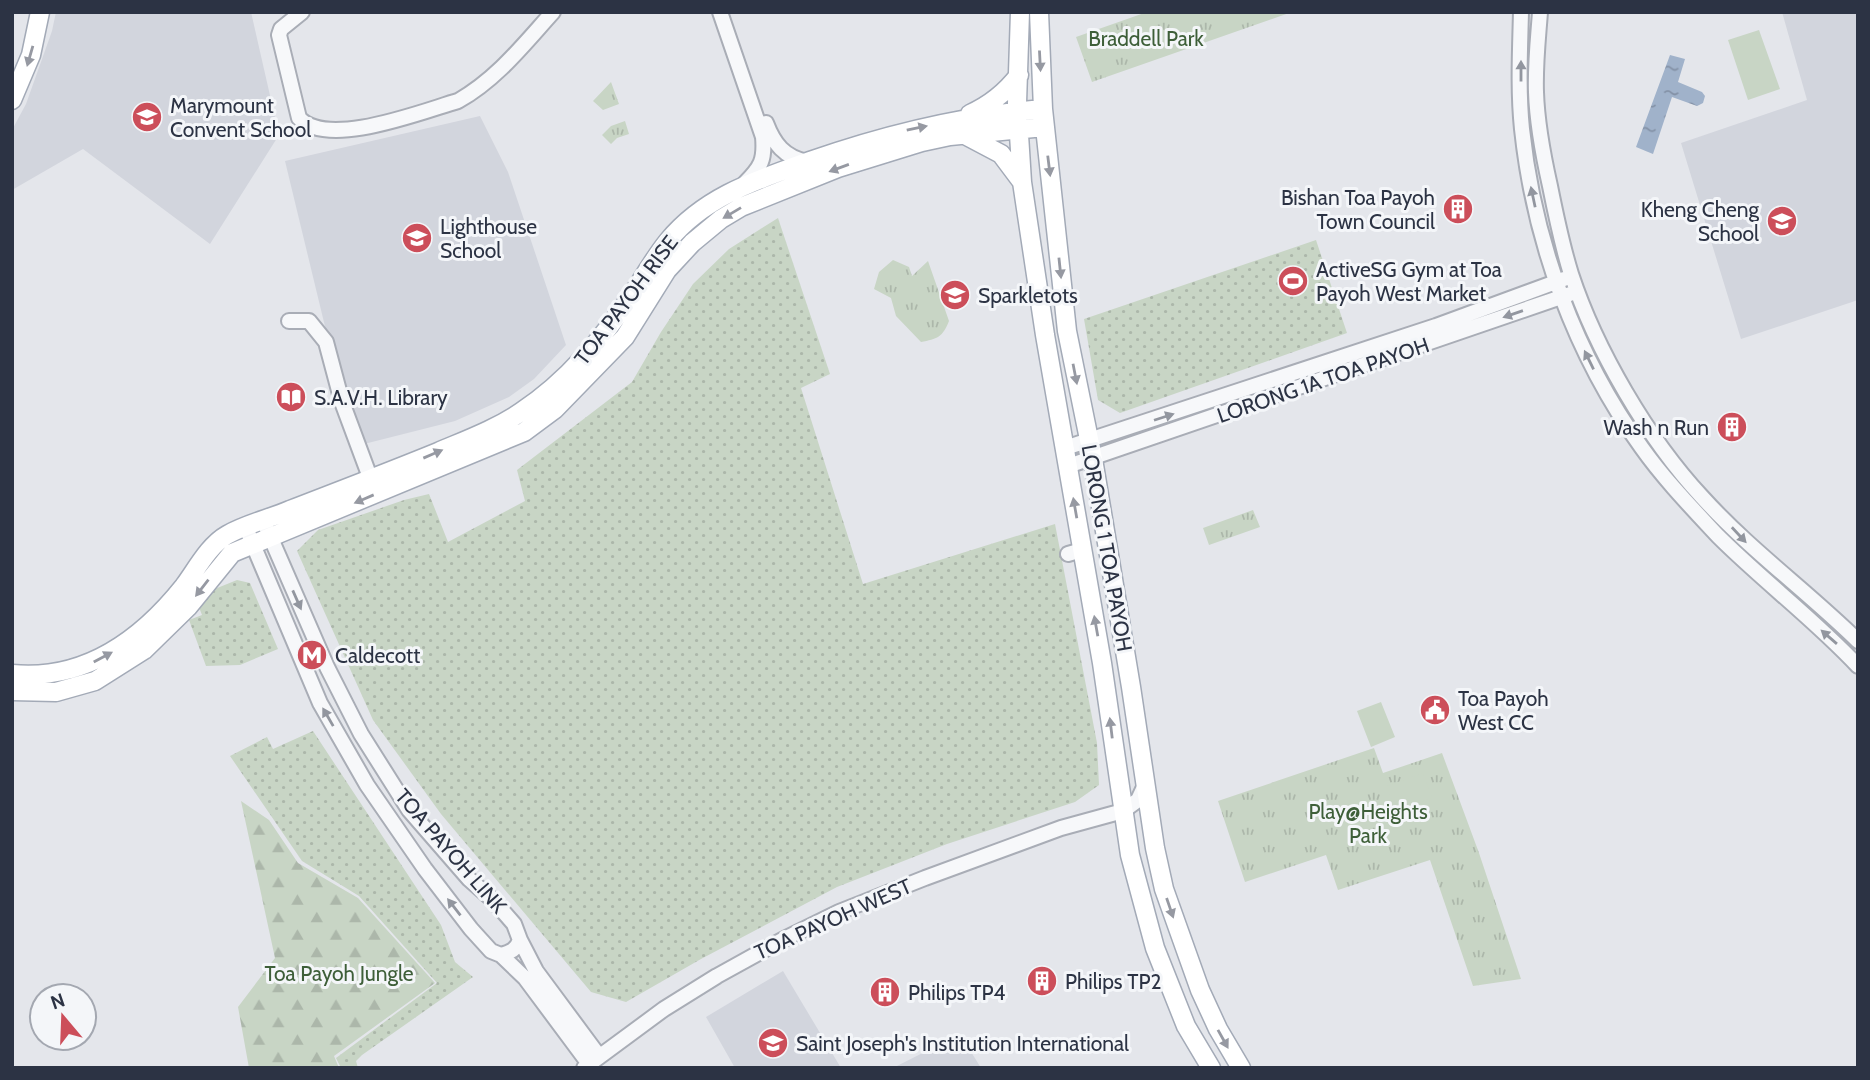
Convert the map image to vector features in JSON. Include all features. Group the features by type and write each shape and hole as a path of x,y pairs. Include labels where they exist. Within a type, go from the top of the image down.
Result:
{"main road":[{"path":"12,100 31,55 40,12"},
{"name":"LORONG 1 TOA PAYOH","path":"1020,12 1018,120 1022,182 1068,466 1075,552 1102,663 1116,806 1155,948 1186,1026 1211,1068"},
{"name":"LORONG 1 TOA PAYOH","path":"1039,12 1044,118 1067,331 1091,450 1155,848 1164,889 1200,990 1217,1029 1241,1068"},
{"path":"1019,75 1009,88 960,128 1000,154 1022,182"},
{"name":"TOA PAYOH RISE","path":"335,502 370,480 481,434 520,413 546,394 580,362 602,336 670,239 701,210 744,184 881,137 1044,118"},
{"name":"TOA PAYOH RISE","path":"12,674 30,676 71,671 102,658 132,639 161,614 225,536 258,532 524,432 578,387 625,337 667,270 691,243 721,219 758,198 838,168 960,128"},
{"name":"TOA PAYOH RISE","path":"12,691 56,692 95,681 125,663 144,650 188,607 232,553 258,532"},
{"path":"1130,855 1140,845 1155,848"}],"street":[{"path":"302,12 281,29 279,35 299,118 310,126 337,132 360,129 458,101 499,72 553,12"},
{"path":"720,12 763,137 765,154 761,164 744,184"},
{"path":"728,12 770,135 786,155 807,162"},
{"path":"1521,12 1522,129 1535,204 1561,297 1592,366 1622,419 1669,482 1737,554 1838,644 1858,666"},
{"path":"1540,12 1536,91 1539,126 1560,237 1578,292 1629,397 1656,440 1702,497 1748,545 1858,641"},
{"name":"LORONG 1A TOA PAYOH","path":"1445,330 1572,276"},
{"name":"LORONG 1A TOA PAYOH","path":"1068,466 1091,450 1445,330 1578,292"},
{"path":"289,321 309,321 326,342 342,402 370,480"},
{"name":"LORONG 1A TOA PAYOH","path":"1065,448 1091,450"},
{"name":"TOA PAYOH LINK","path":"258,532 293,642 320,703 367,785 425,869 471,929 491,951 501,955 525,978 590,1063"},
{"name":"TOA PAYOH LINK","path":"258,532 361,734 409,810 469,879 514,923 536,971 590,1063"},
{"path":"1116,806 1138,800 1145,785"},
{"name":"TOA PAYOH WEST","path":"590,1063 664,1009 717,976 839,912 1116,806"},
{"path":"501,955 513,951 520,940"}],"shaded area":[{"name":"Marymount Convent School","path":"56,12 251,12 279,135 210,244 83,149 12,190 12,130 26,104"},
{"name":"Kheng Cheng School","path":"1782,12 1858,12 1858,300 1741,339 1681,143 1807,100"},
{"name":"Lighthouse School","path":"480,116 508,172 566,345 534,379 509,397 455,421 364,444 329,343 285,161"},
{"name":"Saint Joseph's Institution International","path":"783,971 841,1068 735,1068 706,1017"},
{"name":"Saint Joseph's Institution International","path":"960,1034 981,1068 893,1068"}],"green space":[{"name":"Braddell Park","path":"1147,12 1292,12 1092,82 1076,37"},
{"path":"1759,30 1780,89 1748,100 1728,40"},
{"path":"611,82 619,104 603,110 593,101"},
{"path":"625,121 629,134 617,138 611,144 602,135 611,126"},
{"path":"778,218 830,374 801,388 863,584 1055,524 1097,743 1099,785 1075,802 947,844 837,887 626,1002 591,992 441,814 373,720 297,551 318,530 429,494 448,542 525,501 517,470 632,382 693,284 729,249"},
{"path":"1316,240 1347,333 1120,413 1098,400 1084,319"},
{"path":"893,260 909,267 912,276 928,261 949,321 939,336 921,342 896,316 891,298 874,289 879,272"},
{"path":"1253,510 1260,527 1209,545 1203,528"},
{"path":"237,580 250,583 278,649 240,665 206,666 189,620 202,615 195,597"},
{"path":"1381,702 1395,737 1371,747 1357,711"},
{"path":"313,731 441,925 455,962 473,977 362,1055 356,1061 358,1068 341,1068 336,1058 437,983 359,896 302,861 230,756 267,737 273,749"},
{"name":"Play@Heights Park","path":"1374,748 1383,773 1442,753 1521,979 1473,986 1430,860 1338,890 1326,855 1245,882 1218,801"},
{"path":"1423,773 1432,798 1395,811 1387,786"},
{"name":"Toa Payoh Jungle","path":"241,801 269,820 298,863 358,898 435,983 334,1056 339,1068 249,1068 238,1007 275,958"}],"water":[{"path":"1670,55 1685,59 1678,82 1702,92 1705,96 1703,103 1697,106 1672,97 1653,154 1636,147"}],"place":[{"name":"Marymount Convent School","path":"147,117"},
{"name":"Bishan Toa Payoh Town Council","path":"1458,209"},
{"name":"Kheng Cheng School","path":"1782,221"},
{"name":"Lighthouse School","path":"417,238"},
{"name":"ActiveSG Gym at Toa Payoh West Market","path":"1293,281"},
{"name":"Sparkletots","path":"955,295"},
{"name":"S.A.V.H. Library","path":"291,397"},
{"name":"Wash n Run","path":"1732,427"},
{"name":"Caldecott","path":"312,655"},
{"name":"Toa Payoh West CC","path":"1435,710"},
{"name":"Philips TP2","path":"1042,981"},
{"name":"Philips TP4","path":"885,992"},
{"name":"Saint Joseph's Institution International","path":"773,1043"}]}
